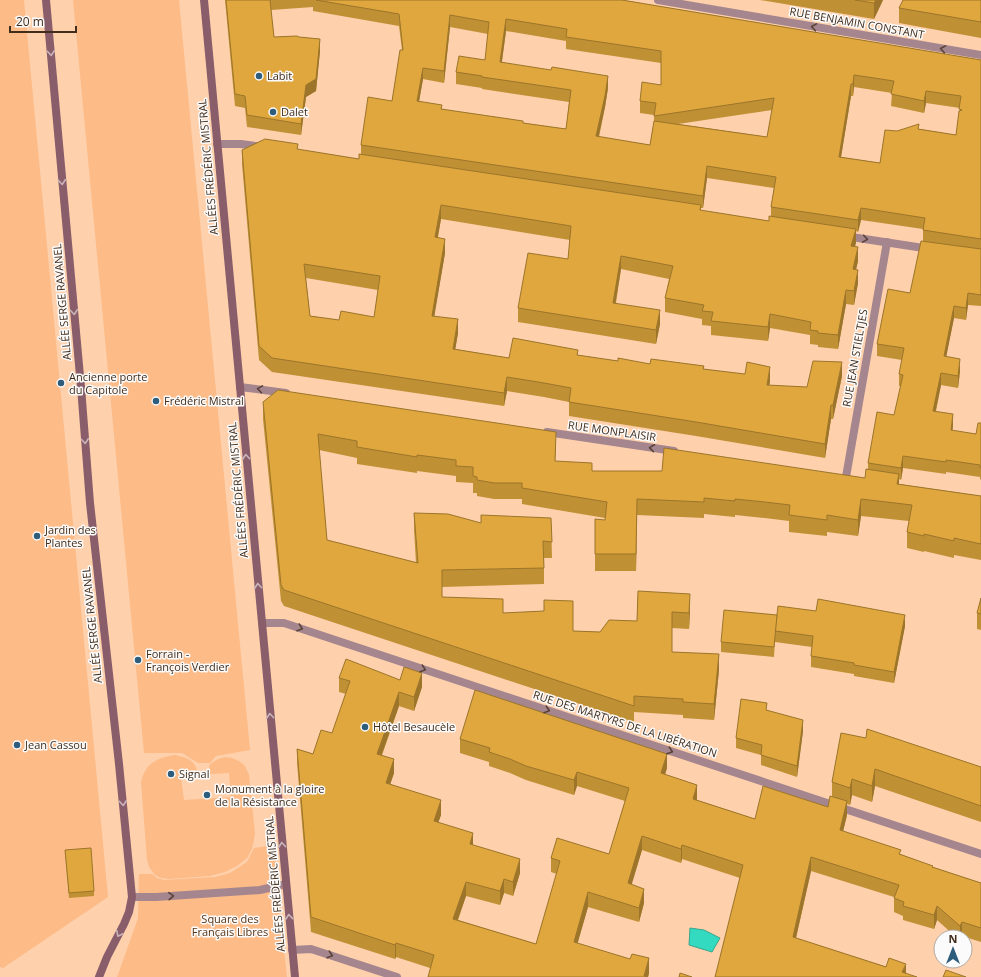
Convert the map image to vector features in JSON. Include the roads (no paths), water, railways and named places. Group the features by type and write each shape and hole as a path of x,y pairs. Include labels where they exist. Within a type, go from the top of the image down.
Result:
{"main road":[{"name":"ALLÉE SERGE RAVANEL","path":"46,0 90,503 132,897 129,912 99,977"},
{"name":"ALLÉES FRÉDÉRIC MISTRAL","path":"204,0 295,977"}],"street":[{"name":"RUE BENJAMIN CONSTANT","path":"658,0 981,55"},
{"path":"217,144 241,144 273,149"},
{"path":"840,235 942,250"},
{"name":"RUE JEAN STIELTJES","path":"846,477 887,242"},
{"path":"240,387 292,394"},
{"name":"RUE MONPLAISIR","path":"537,431 680,452"},
{"name":"RUE DES MARTYRS DE LA LIBÉRATION","path":"262,623 284,623 981,854"},
{"path":"132,897 156,897 260,890 286,884"},
{"path":"292,950 311,949 397,977"}],"water":[{"path":"690,928 704,930 720,938 712,952 689,945"}],"place":[{"name":"Labit","path":"259,76"},
{"name":"Dalet","path":"273,112"},
{"name":"Ancienne porte du Capitole","path":"61,383"},
{"name":"Frédéric Mistral","path":"156,401"},
{"name":"Jardin des Plantes","path":"37,536"},
{"name":"Forrain - François Verdier","path":"138,660"},
{"name":"Hôtel Besaucèle","path":"365,727"},
{"name":"Jean Cassou","path":"17,745"},
{"name":"Signal","path":"171,774"},
{"name":"Monument à la gloire de la Résistance","path":"207,795"}],"park label":[{"name":"Square des Français Libres","path":"230,925"}]}
